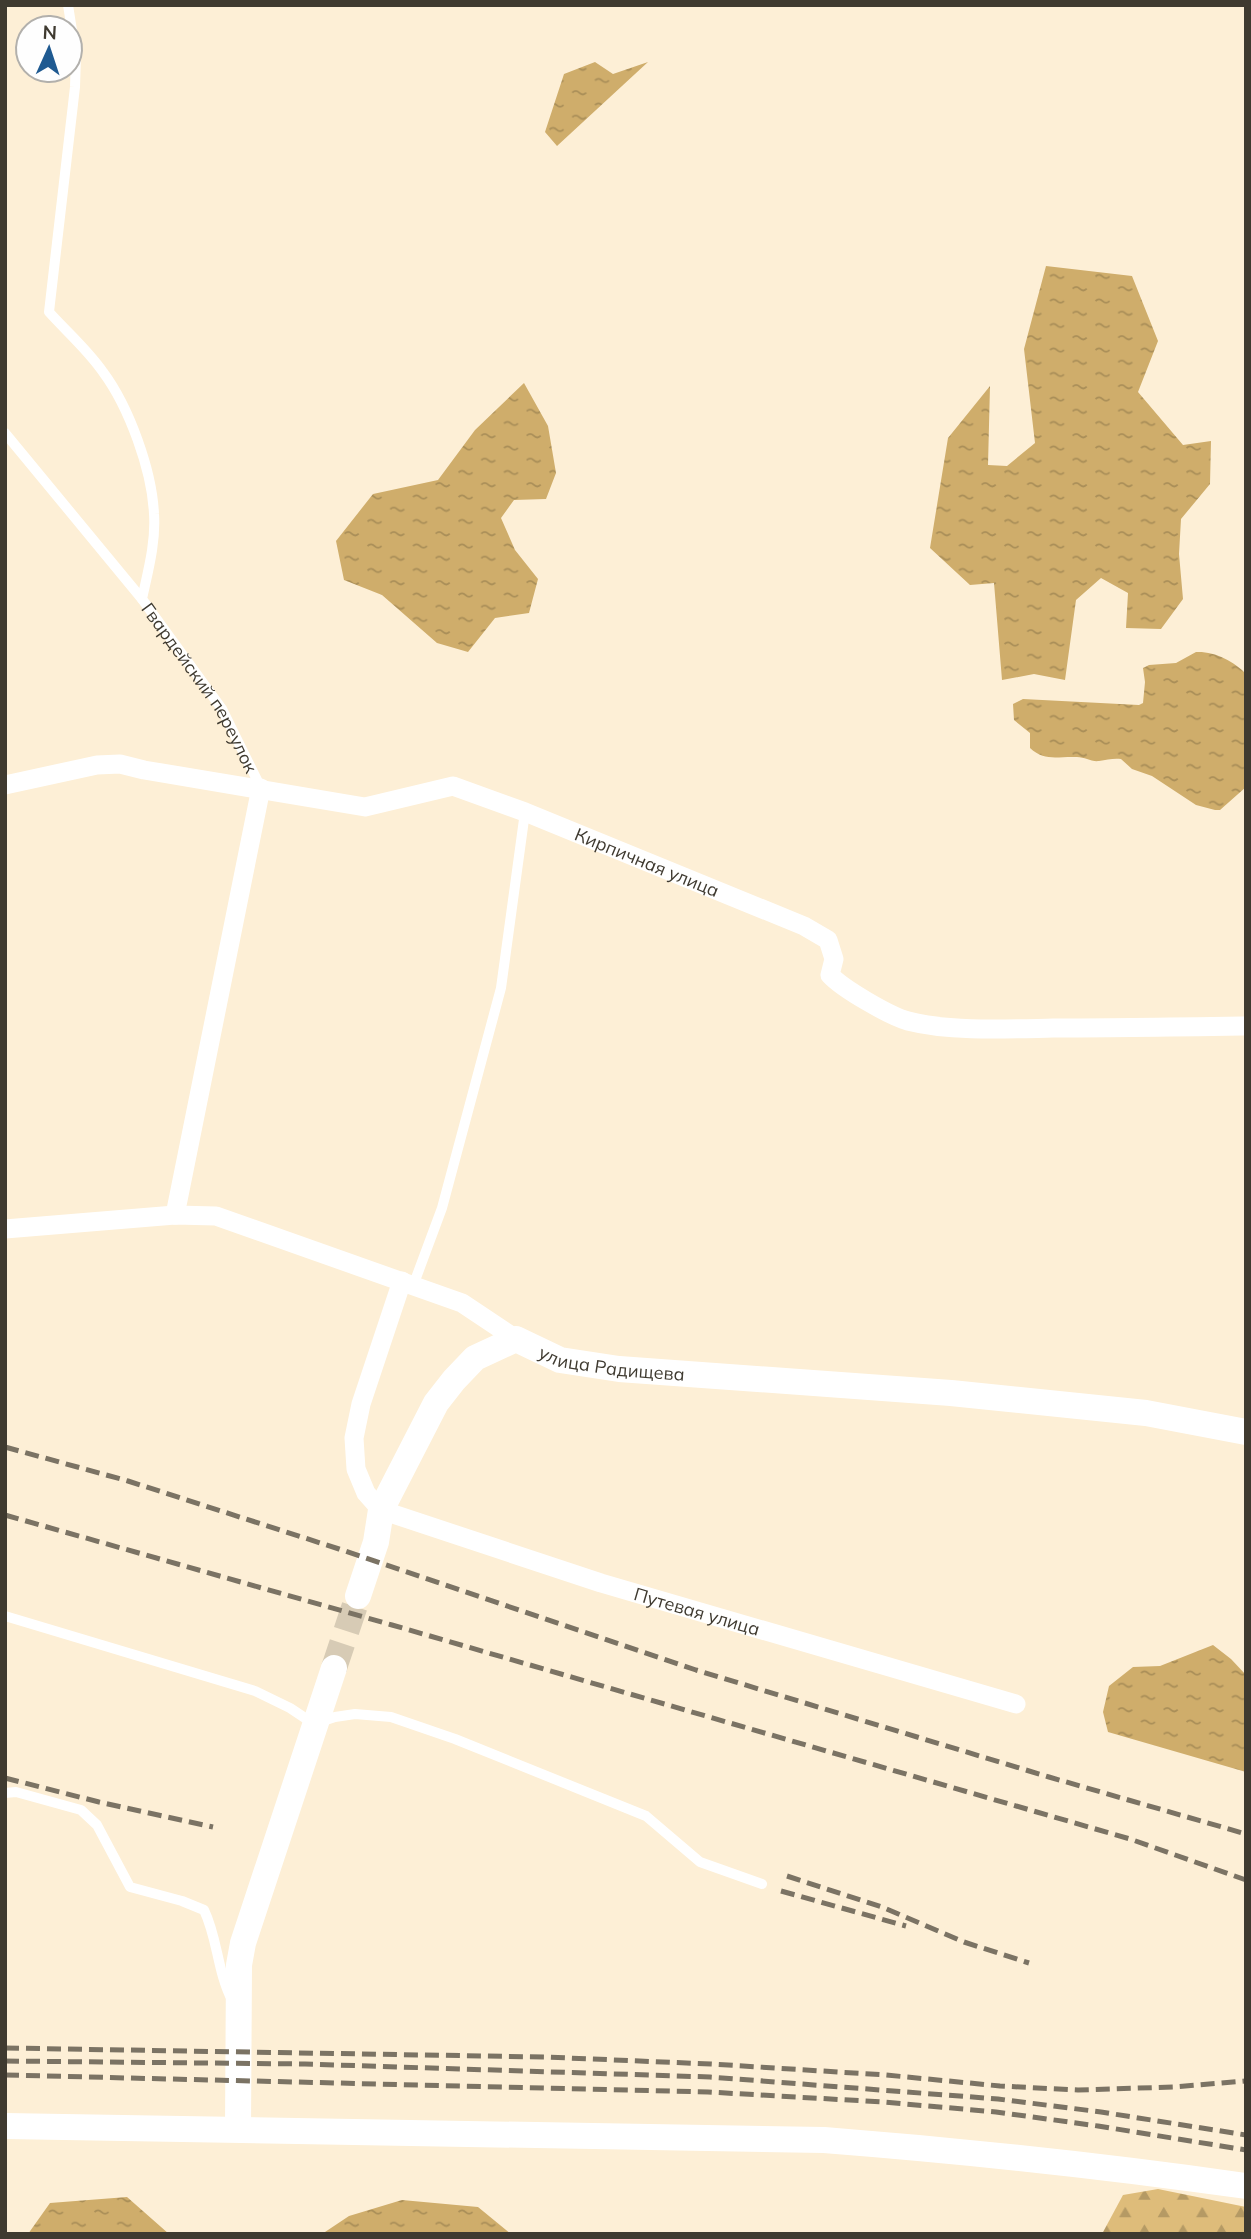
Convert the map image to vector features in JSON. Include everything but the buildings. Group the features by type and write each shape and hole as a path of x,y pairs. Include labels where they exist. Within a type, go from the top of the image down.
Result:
{"street":[{"name":"Кирпичная улица","path":"5,785 97,765 120,764 365,807 453,786 525,812 804,926 828,940 834,959 830,975 836,982 906,1021 942,1027 1024,1029 1246,1026"},
{"name":"Гвардейский переулок","path":"175,1215 261,788"},
{"name":"улица Радищева","path":"5,1229 175,1215 216,1216 462,1303 516,1339 560,1360 619,1369 951,1393 1146,1413 1246,1432"},
{"path":"381,1510 366,1493 356,1469 354,1438 360,1404 408,1283"},
{"path":"358,1596 376,1542 381,1510 436,1403 475,1358 516,1339"},
{"name":"Путевая улица","path":"381,1510 601,1583 1016,1704"},
{"path":"238,2128 239,1965 243,1943 334,1668"},
{"path":"5,2126 824,2140 947,2149 1246,2186"}],"lane":[{"name":"Гвардейский переулок","path":"68,5 76,56 75,87 48,312 104,372 123,407 149,476 154,513 153,547 142,599 222,709 261,788"},
{"path":"5,433 142,599"},
{"path":"408,1283 442,1209 501,988 525,812"},
{"path":"5,1616 255,1691 290,1708 314,1724 355,1714 391,1717 455,1739 646,1816 699,1862 762,1884"},
{"path":"5,1793 16,1792 81,1810 97,1825 130,1887 204,1910 213,1928 223,1983 238,2012"}],"green space":[{"path":"1158,2189 1246,2207 1246,2234 1102,2234 1123,2195"}],"water":[{"path":"595,62 613,74 648,62 557,146 545,132 564,74"},
{"path":"1046,266 1132,276 1158,341 1138,392 1183,445 1211,441 1210,484 1181,519 1179,554 1183,599 1161,629 1126,628 1128,593 1101,578 1076,600 1065,680 1034,674 1002,680 994,583 970,585 930,548 948,438 990,386 988,465 1007,466 1035,443 1024,349"},
{"path":"524,383 548,426 556,473 546,499 514,500 501,518 515,550 538,579 529,613 495,618 468,652 437,643 382,595 344,580 336,541 373,494 438,480 475,430"},
{"path":"1196,652 1223,658 1246,674 1246,787 1220,810 1196,805 1152,776 1132,769 1121,759 1096,761 1080,757 1041,755 1030,748 1030,733 1014,720 1013,704 1023,699 1139,705 1143,703 1143,668 1176,663"},
{"path":"1213,1645 1246,1675 1246,1772 1108,1732 1103,1712 1109,1686 1133,1667 1160,1666"},
{"path":"127,2197 169,2234 28,2234 50,2203"},
{"path":"402,2200 478,2207 511,2234 322,2234 349,2216"}],"tunnel":[{"path":"334,1668 358,1596"}],"railway":[{"path":"5,1447 128,1481 339,1549 696,1670 1246,1834"},
{"path":"5,1515 1130,1839 1246,1880"},
{"path":"5,1778 213,1827"},
{"path":"787,1876 882,1907 964,1942 1029,1963"},
{"path":"781,1891 906,1926"},
{"path":"5,2048 545,2057 711,2064 1078,2090 1246,2081"},
{"path":"5,2061 305,2064 710,2077 998,2099 1246,2135"},
{"path":"5,2075 708,2092 883,2102 996,2112 1246,2150"}]}
